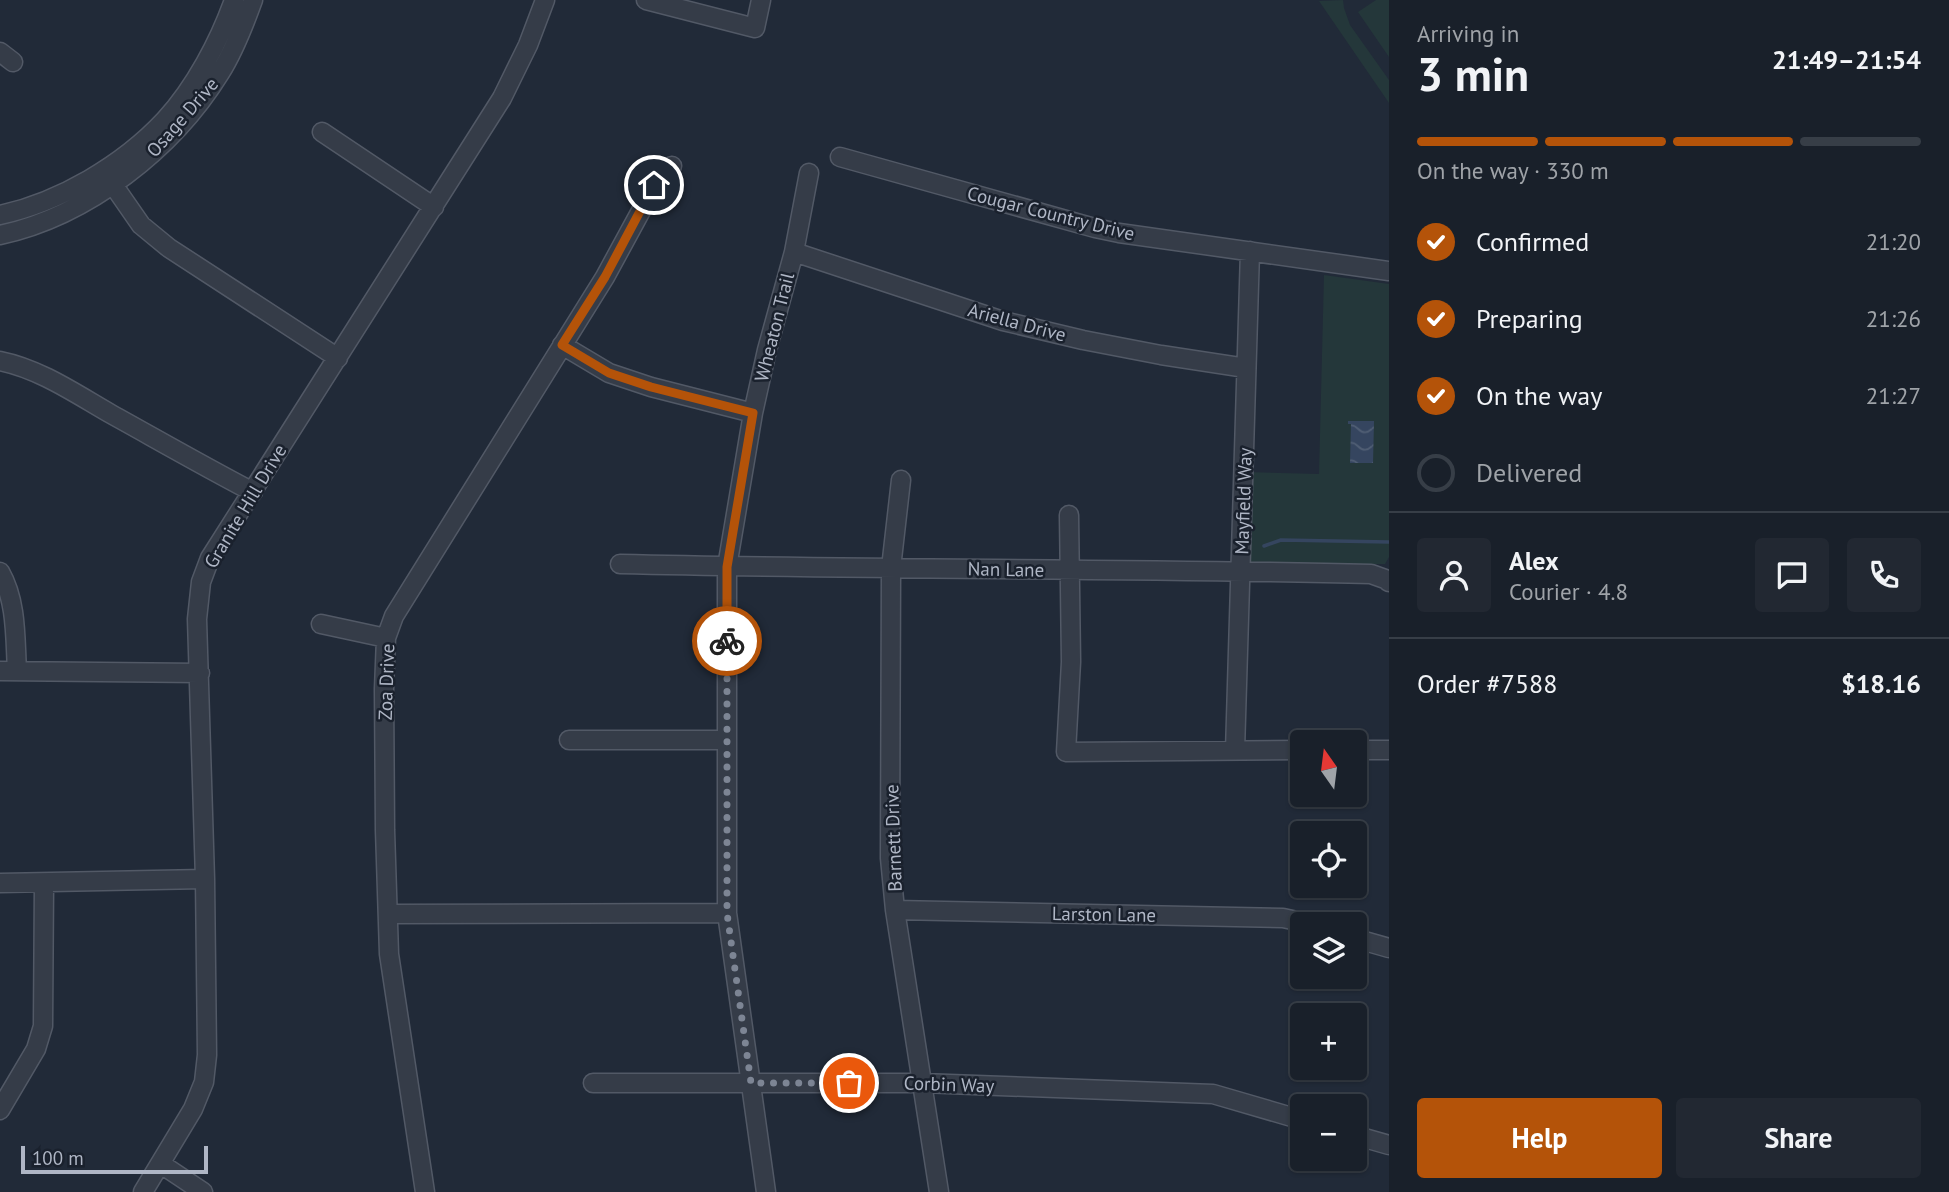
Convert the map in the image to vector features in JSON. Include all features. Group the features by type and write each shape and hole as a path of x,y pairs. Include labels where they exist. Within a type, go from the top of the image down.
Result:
{"street":[{"name":"Osage Drive","path":"0,235 49,219 108,177 184,96 212,50 234,0"},
{"name":"Osage Drive","path":"0,215 137,167 164,144 221,73 253,0"},
{"name":"Granite Hill Drive","path":"143,1192 193,1109 204,1082 207,1055 197,620 201,582 210,558 502,98 528,45 545,0"},
{"path":"646,0 755,28 761,0"},
{"path":"322,132 434,207"},
{"name":"Cougar Country Drive","path":"841,157 1119,233 1389,271"},
{"name":"Zoa Drive","path":"425,1192 389,954 385,830 386,638 394,616 605,277 654,185 672,166"},
{"name":"Wheaton Trail","path":"766,1192 727,913 727,567 753,413 794,252 809,173"},
{"path":"108,177 141,225 170,248 338,358"},
{"name":"Mayfield Way","path":"1235,751 1250,251"},
{"name":"Ariella Drive","path":"794,252 1003,321 1148,353 1246,368"},
{"path":"562,345 609,373 651,387 753,413"},
{"path":"0,361 15,364 50,379 253,492"},
{"name":"Barnett Drive","path":"901,480 891,568 891,858 895,910 939,1192"},
{"path":"1069,515 1071,662 1066,752 1290,750"},
{"name":"Nan Lane","path":"620,564 1241,570 1371,574 1389,582"},
{"path":"0,572 14,612 9,671 200,673"},
{"path":"321,624 386,638"},
{"path":"569,740 727,740"},
{"path":"1367,750 1389,750"},
{"path":"0,883 205,879"},
{"path":"0,1111 36,1049 43,1026 44,883"},
{"name":"Larston Lane","path":"895,910 1290,920"},
{"path":"388,914 727,913"},
{"path":"1367,942 1389,948"},
{"name":"Corbin Way","path":"593,1083 922,1083 1213,1094 1290,1116"},
{"path":"1367,1139 1389,1145"},
{"path":"161,1164 203,1192"}],"shaded area":[{"path":"1343,0 1350,25 1389,80 1389,103 1319,1"},
{"path":"1376,0 1389,0 1389,57 1358,12"},
{"path":"1324,275 1389,284 1389,557 1385,564 1253,565 1247,562 1246,472 1319,474"}],"water":[{"path":"1348,421 1374,421 1373,463 1350,463 1351,424 1348,424"}],"waterway":[{"path":"1264,546 1281,540 1389,542"}],"way so far":[{"path":"727,641 727,913 751,1083 849,1083"}],"route":[{"path":"654,185 605,277 562,345 609,373 651,387 753,413 727,567 727,641"}]}
